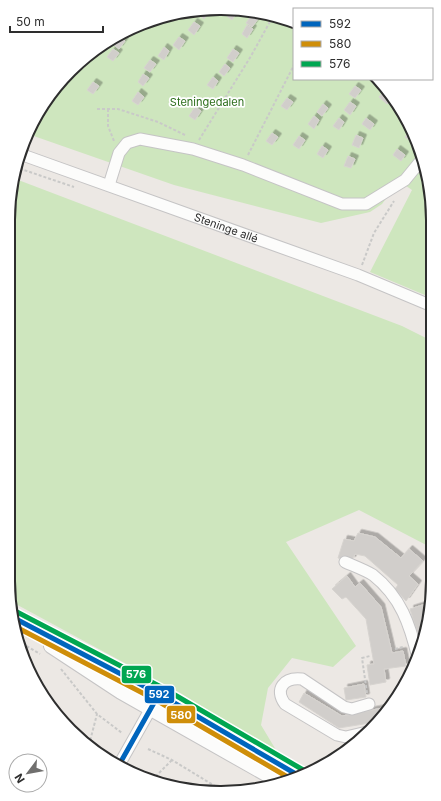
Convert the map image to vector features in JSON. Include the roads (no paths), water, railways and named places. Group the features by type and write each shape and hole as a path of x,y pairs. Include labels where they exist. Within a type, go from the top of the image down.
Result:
{"street":[{"path":"109,185 119,153 127,143 140,139 194,149 243,165 342,204 366,204 405,180 418,164"},
{"name":"Steninge allé","path":"25,156 358,275 426,303"},
{"path":"345,562 372,575 396,598 412,634 415,647"},
{"path":"19,621 159,694 293,772"},
{"path":"20,626 121,692 274,779"},
{"path":"357,734 346,737 337,735 285,704 280,697 281,688 286,681 294,678 302,679 344,706 352,709 369,704"},
{"path":"121,760 159,694"}],"park label":[{"name":"Steningedalen","path":"207,102"}]}
